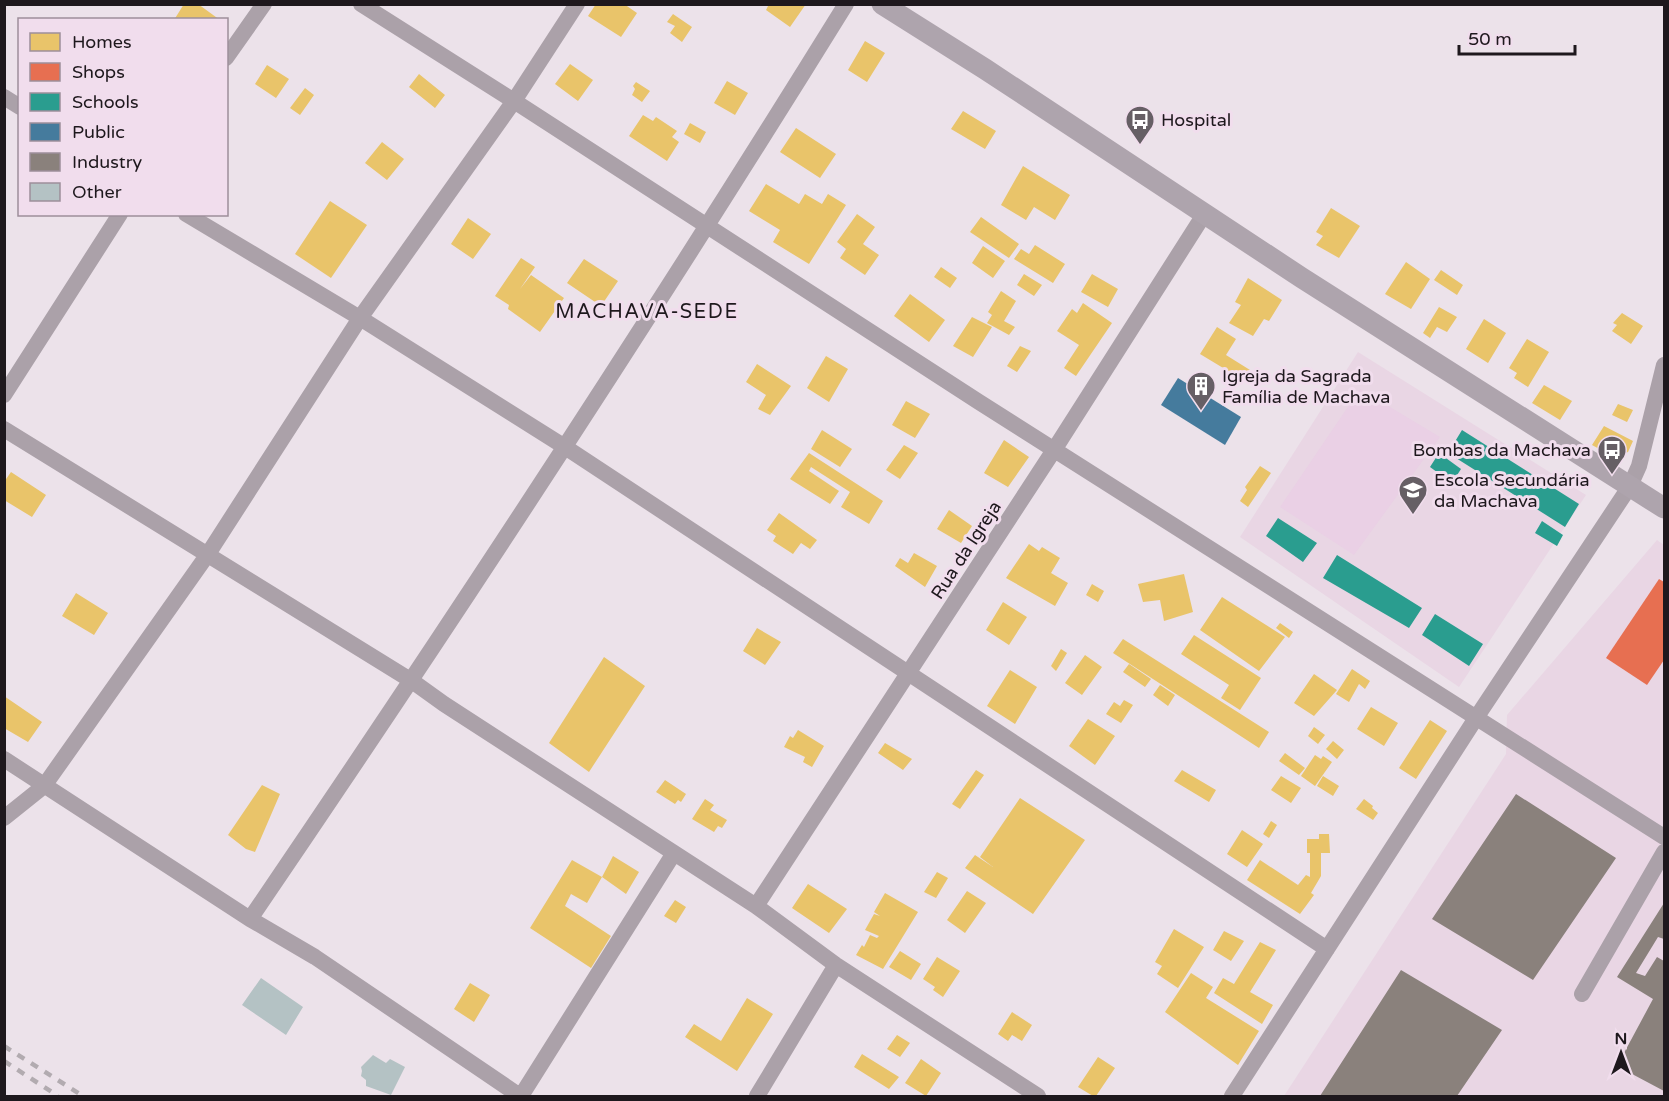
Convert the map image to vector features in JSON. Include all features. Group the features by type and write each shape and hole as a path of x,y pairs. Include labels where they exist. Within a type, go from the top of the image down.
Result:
{"main road":[{"path":"888,6 1302,278 1665,508"}],"street":[{"path":"228,55 264,4"},
{"path":"361,4 1054,450 1665,837"},
{"path":"4,818 44,786 208,554 360,318 514,101 577,4"},
{"path":"250,919 412,681 565,447 707,228 846,4"},
{"path":"4,97 18,106"},
{"name":"Rua da Igreja","path":"756,906 1054,450 1205,213"},
{"path":"4,395 119,216"},
{"path":"189,216 360,318 565,447 1327,949"},
{"path":"1232,1096 1629,486 1639,466 1665,365"},
{"path":"4,429 412,681 756,906 836,965 1038,1096"},
{"path":"4,759 250,919 324,963 521,1096 674,853"},
{"path":"1582,994 1665,852"},
{"path":"757,1096 836,965"}],"shaded area":[{"name":"Escola Secundária da Machava","path":"1358,352 1586,495 1459,687 1240,537"},
{"path":"1360,389 1440,437 1354,555 1280,507"},
{"path":"1657,540 1664,545 1664,1096 1284,1096 1506,754 1507,715"}],"building: Homes":[{"path":"184,4 198,4 217,18 175,18"},
{"path":"596,4 624,4 637,13 621,37 588,16"},
{"path":"769,4 806,4 790,27 766,10"},
{"path":"673,14 692,27 682,42 670,33 675,26 667,22"},
{"path":"865,41 885,53 867,82 848,70"},
{"path":"570,64 593,80 578,101 555,84"},
{"path":"267,65 289,79 276,98 255,84"},
{"path":"419,74 445,95 435,108 409,87"},
{"path":"727,81 748,93 735,115 714,103"},
{"path":"636,82 650,91 642,102 632,95"},
{"path":"305,88 314,95 300,115 290,108"},
{"path":"963,111 996,131 985,149 951,129"},
{"path":"643,115 653,121 656,117 677,131 672,137 679,142 667,161 629,136"},
{"path":"690,123 706,132 700,143 684,134"},
{"path":"796,128 836,154 820,178 780,152"},
{"path":"382,142 404,159 387,180 365,163"},
{"path":"1023,166 1070,195 1055,220 1034,207 1026,220 1001,205"},
{"path":"766,184 799,204 805,194 822,204 828,194 846,205 809,264 773,242 780,230 749,211"},
{"path":"330,201 367,225 331,278 295,254"},
{"path":"1331,208 1360,226 1339,258 1316,245 1323,236 1316,232"},
{"path":"857,214 875,227 863,244 879,255 865,275 840,258 846,249 837,242"},
{"path":"981,217 1019,244 1009,258 970,232"},
{"path":"468,218 491,234 473,259 451,244"},
{"path":"1035,245 1065,264 1053,283 1014,259 1021,249 1029,254"},
{"path":"983,246 1005,261 993,278 972,263"},
{"path":"521,258 535,267 520,289 531,275 564,298 540,332 508,309 509,305 495,296"},
{"path":"584,259 618,281 601,306 567,283"},
{"path":"1406,262 1430,279 1411,309 1385,294"},
{"path":"941,267 957,278 950,288 934,277"},
{"path":"1441,270 1463,285 1457,295 1434,280"},
{"path":"1024,274 1042,285 1034,296 1017,285"},
{"path":"1092,274 1118,289 1108,307 1081,292"},
{"path":"1248,278 1282,300 1269,321 1264,319 1253,336 1229,323 1241,305 1235,302"},
{"path":"1001,291 1016,301 1004,321 1015,327 1009,335 987,323 992,315 988,312"},
{"path":"910,294 945,320 929,342 894,316"},
{"path":"1083,303 1112,323 1076,376 1064,368 1079,345 1057,331 1072,309 1077,313"},
{"path":"1439,307 1457,317 1447,332 1437,327 1430,338 1423,333"},
{"path":"1622,313 1643,326 1631,344 1612,331 1617,325 1613,323"},
{"path":"972,317 992,327 973,357 953,346"},
{"path":"1484,319 1506,333 1488,363 1466,349"},
{"path":"1217,327 1236,339 1226,355 1250,370 1243,380 1200,354"},
{"path":"1527,339 1549,352 1528,387 1514,378 1517,373 1509,368"},
{"path":"1020,346 1031,351 1017,372 1007,366"},
{"path":"826,356 848,369 829,402 807,388"},
{"path":"757,364 791,386 770,415 758,409 766,395 746,382"},
{"path":"1544,385 1572,401 1560,420 1532,403"},
{"path":"906,401 930,414 915,438 892,425"},
{"path":"1618,404 1633,410 1627,422 1612,415"},
{"path":"1604,426 1633,441 1628,452 1614,457 1592,445"},
{"path":"822,430 852,449 840,467 811,449"},
{"path":"1004,440 1029,457 1008,487 984,473"},
{"path":"904,445 918,453 900,479 886,470"},
{"path":"809,453 883,501 869,524 841,507 850,492 811,467 809,471 839,491 830,504 790,479"},
{"path":"1260,466 1271,473 1248,507 1240,501 1247,490 1245,487"},
{"path":"11,472 46,495 32,517 4,500 4,482"},
{"path":"949,510 972,526 961,543 937,529"},
{"path":"779,513 817,540 810,549 801,543 793,554 773,541 776,536 767,530"},
{"path":"1029,544 1039,551 1042,547 1060,558 1051,573 1068,583 1055,606 1006,578"},
{"path":"914,553 937,566 925,587 895,566 900,558 908,563"},
{"path":"1184,574 1193,612 1164,621 1160,600 1143,602 1138,584"},
{"path":"1092,584 1104,591 1098,602 1086,595"},
{"path":"76,593 108,613 94,635 62,616"},
{"path":"1222,597 1285,637 1259,671 1200,630"},
{"path":"1003,602 1027,617 1009,645 986,630"},
{"path":"1280,623 1293,632 1289,638 1276,628"},
{"path":"757,628 781,642 765,665 743,651"},
{"path":"1194,635 1261,678 1240,710 1221,698 1229,685 1181,654"},
{"path":"1123,639 1269,732 1259,748 1113,653"},
{"path":"1061,649 1067,653 1056,671 1051,666"},
{"path":"1085,655 1102,667 1082,695 1065,683"},
{"path":"604,657 645,686 589,772 549,743"},
{"path":"1129,664 1151,679 1145,687 1123,672"},
{"path":"1352,669 1370,681 1365,689 1359,684 1349,702 1336,694"},
{"path":"1010,670 1037,687 1015,724 987,706"},
{"path":"1314,674 1337,690 1314,716 1294,703"},
{"path":"1160,685 1175,695 1168,706 1153,695"},
{"path":"4,696 42,722 28,742 4,728"},
{"path":"1124,700 1133,705 1121,723 1106,714 1114,702 1120,706"},
{"path":"1371,707 1398,723 1384,746 1357,729"},
{"path":"1088,719 1115,736 1095,765 1069,746"},
{"path":"1430,720 1447,731 1416,779 1399,768"},
{"path":"1314,727 1325,735 1318,744 1308,736"},
{"path":"798,730 824,746 812,767 803,762 805,757 784,747 790,736 793,738"},
{"path":"1333,741 1344,750 1337,759 1326,749"},
{"path":"885,743 912,759 903,770 878,753"},
{"path":"1285,753 1305,768 1299,775 1279,761"},
{"path":"1315,755 1321,759 1323,756 1332,762 1315,786 1301,776"},
{"path":"976,770 984,775 960,809 952,804"},
{"path":"1182,770 1216,790 1209,802 1174,781"},
{"path":"1281,776 1301,788 1291,803 1271,790"},
{"path":"1323,776 1339,786 1333,796 1317,786"},
{"path":"665,780 686,794 681,802 678,800 675,804 656,792"},
{"path":"262,785 280,794 255,852 246,849 228,835"},
{"path":"1020,798 1085,840 1033,914 965,868 975,855 993,867 980,857"},
{"path":"705,799 714,805 710,810 727,820 722,828 718,826 714,832 692,819"},
{"path":"1364,799 1378,813 1373,820 1356,809"},
{"path":"1271,821 1277,825 1269,838 1263,834"},
{"path":"1242,830 1263,844 1247,867 1227,854"},
{"path":"1319,834 1329,834 1330,853 1321,853 1321,876 1311,893 1314,895 1300,914 1247,880 1260,860 1298,885 1306,875 1310,877 1310,853 1307,853 1307,839 1319,839"},
{"path":"613,856 639,872 626,894 602,877"},
{"path":"572,860 602,877 587,903 571,894 565,906 611,936 591,968 530,928"},
{"path":"937,872 948,878 936,898 924,892"},
{"path":"808,884 847,909 829,933 792,908"},
{"path":"967,891 986,903 965,933 947,920"},
{"path":"885,893 918,912 883,969 856,955 862,945 864,947 870,935 877,938 879,936 865,930 874,914 880,916 874,912"},
{"path":"675,900 686,907 676,923 664,916"},
{"path":"1174,929 1204,947 1178,988 1157,974 1162,966 1155,962"},
{"path":"1224,931 1244,941 1231,961 1213,950"},
{"path":"1260,942 1276,950 1250,992 1273,1005 1262,1024 1214,993 1223,978 1234,984"},
{"path":"900,951 921,964 911,980 889,967"},
{"path":"937,957 960,971 943,997 933,990 935,987 923,979"},
{"path":"1191,973 1213,987 1206,998 1259,1031 1238,1065 1165,1012"},
{"path":"470,983 490,995 474,1022 454,1009"},
{"path":"747,998 773,1014 737,1071 685,1037 694,1024 721,1041"},
{"path":"1012,1012 1032,1025 1022,1041 1012,1035 1008,1041 998,1034"},
{"path":"897,1035 910,1043 900,1057 887,1049"},
{"path":"862,1054 899,1077 889,1089 854,1067"},
{"path":"1098,1057 1115,1068 1096,1096 1093,1096 1078,1087"},
{"path":"921,1059 941,1073 926,1096 905,1083"}],"building: Shops":[{"path":"1659,579 1664,582 1664,660 1647,685 1606,658"}],"building: Schools":[{"path":"1462,430 1579,504 1565,527 1448,453"},
{"path":"1439,453 1461,469 1452,483 1430,467"},
{"path":"1278,518 1317,543 1303,562 1266,536"},
{"path":"1542,521 1563,535 1557,546 1535,533"},
{"path":"1337,555 1422,608 1409,628 1323,578"},
{"path":"1435,614 1483,644 1469,666 1422,635"}],"building: Public":[{"name":"Igreja da Sagrada Família de Machava","path":"1178,378 1241,417 1225,445 1161,405"}],"building: Industry":[{"path":"1516,794 1616,858 1533,980 1432,919"},
{"path":"1664,903 1664,939 1658,937 1636,973 1645,976 1657,957 1664,961 1664,1091 1617,1066 1653,999 1617,977"},
{"path":"1401,970 1502,1030 1457,1096 1320,1096"}],"building: Other":[{"path":"261,978 303,1007 286,1035 242,1005"},
{"path":"373,1055 386,1063 390,1059 405,1067 391,1095 366,1086 366,1080 361,1076 361,1067"}],"railway":[{"path":"4,1046 83,1096"},
{"path":"4,1061 58,1096"}],"place":[{"name":"Hospital","path":"1140,146"},
{"name":"Igreja da Sagrada Família de Machava","path":"1201,412"},
{"name":"Bombas da Machava","path":"1612,476"},
{"name":"Escola Secundária da Machava","path":"1413,516"}],"district":[{"name":"MACHAVA-SEDE","path":"647,312"}]}
